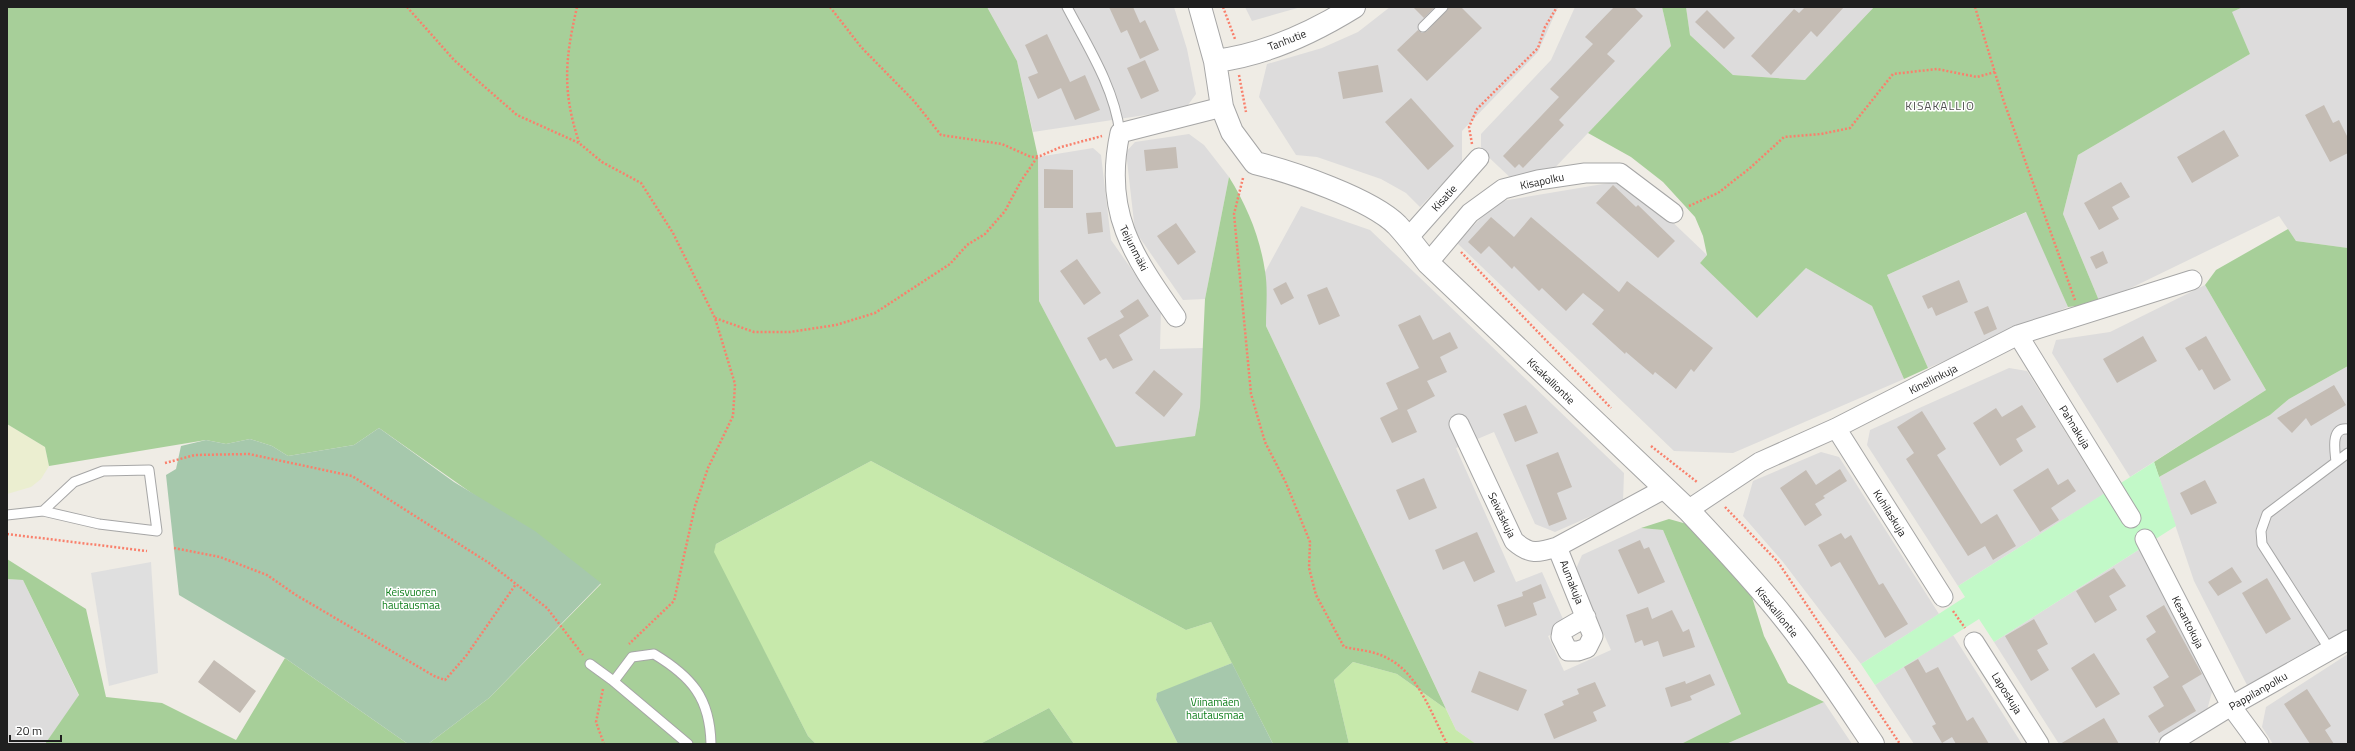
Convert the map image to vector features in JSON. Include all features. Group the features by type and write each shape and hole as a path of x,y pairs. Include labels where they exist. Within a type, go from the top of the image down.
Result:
{"street":[{"path":"1200,7 1216,61 1222,107 1232,132 1255,163"},
{"name":"Tanhutie","path":"1216,61 1238,58 1294,38 1326,24 1354,7"},
{"path":"1120,133 1222,107"},
{"name":"Teijunmäki","path":"1120,133 1115,156 1114,183 1121,223 1137,256 1176,317"},
{"name":"Kisatie","path":"1408,238 1479,158"},
{"name":"Kisakalliontie","path":"1255,163 1284,170 1374,208 1397,225 1428,263 1664,490 1688,510 1728,553 1785,619 1873,744"},
{"name":"Kisapolku","path":"1428,263 1470,213 1503,189 1538,180 1585,172 1620,173 1674,213"},
{"name":"Kinellinkuja","path":"1688,510 1760,462 1836,428 2018,335 2081,317 2192,280"},
{"name":"Pahnakuja","path":"2018,335 2131,518"},
{"name":"Seiväskuja","path":"1459,424 1514,541 1524,550 1540,553 1557,547 1664,490"},
{"name":"Kuhilaskuja","path":"1836,428 1943,598"},
{"name":"Kesantokuja","path":"2145,539 2231,706 2259,744"},
{"name":"Aumakuja","path":"1557,547 1586,617"},
{"name":"Pappilanpolku","path":"2169,744 2231,706 2348,640"},
{"name":"Laposkuja","path":"1974,642 2039,744"}],"lane":[{"path":"1067,7 1110,90 1118,116 1120,133"},
{"path":"1423,27 1443,7"},
{"path":"2336,462 2335,438 2338,431 2343,429 2348,430"},
{"path":"2330,650 2262,544 2261,531 2267,514 2348,453"},
{"path":"7,515 43,511 99,524 157,531 148,470 103,471 74,482 43,511"},
{"path":"610,679 632,657 654,654 676,668 697,691 710,721 711,744"},
{"path":"590,664 688,744"}],"path":[{"path":"407,7 454,60 517,115 579,143 602,162 642,183 683,251 714,318 735,384 733,416 708,468 695,506 674,601 624,649"},
{"path":"577,7 568,44 566,95 579,143"},
{"path":"830,7 861,47 914,101 941,135 1002,144 1031,157 1089,139 1120,133"},
{"path":"1223,7 1235,38"},
{"path":"1479,158 1472,143 1469,127 1477,110 1538,48 1546,27 1557,7"},
{"path":"1975,7 1995,72 2081,317"},
{"path":"1674,213 1718,193 1750,168 1784,137 1821,134 1850,128 1892,74 1937,69 1977,77 1995,72"},
{"path":"714,318 754,332 790,332 836,325 875,313 950,264 967,245 985,234 1005,211 1038,156"},
{"path":"1255,163 1248,168 1241,180 1234,214 1246,360 1251,394 1265,442 1300,515 1310,542 1309,568 1316,595 1344,648 1368,651 1389,659 1415,682 1447,744"},
{"path":"165,463 195,455 249,454 352,476 489,563 547,608 590,664"},
{"path":"7,534 147,551"},
{"path":"174,548 220,557 267,575 296,595 445,680 466,656 516,584"},
{"path":"1943,598 1974,642"},
{"path":"604,744 596,722 610,679"}],"shaded area":[{"path":"987,7 1174,7 1187,49 1196,94 1185,109 1033,132 1017,61"},
{"path":"1245,7 1301,7 1252,21"},
{"path":"1390,7 1558,7 1538,52 1462,131 1462,163 1420,207 1406,193 1381,179 1317,157 1296,155 1259,97 1267,64 1322,48 1358,32"},
{"path":"1575,7 1662,7 1671,46 1546,177 1515,182 1481,150 1481,134 1551,60"},
{"path":"1686,7 1874,7 1805,80 1733,75 1690,35"},
{"path":"2243,7 2348,7 2348,248 2296,241 2279,216 2100,303 2063,214 2078,155 2250,54 2231,12"},
{"path":"1189,134 1204,145 1229,177 1205,299 1183,300 1135,231 1126,152 1135,142"},
{"path":"1093,148 1101,155 1111,240 1161,311 1160,349 1203,348 1200,407 1195,436 1116,448 1039,301 1038,157"},
{"path":"1622,174 1707,255 1700,263 1758,317 1806,268 1872,306 1904,379 1733,453 1674,451 1457,243 1496,202 1615,182"},
{"path":"1301,206 1370,230 1624,473 1623,502 1555,532 1535,524 1494,432 1456,448 1516,582 1542,572 1567,628 1548,636 1564,671 1611,650 1575,571 1582,555 1641,528 1663,530 1741,714 1681,744 1476,744 1456,730 1266,326 1265,272"},
{"path":"2027,212 2068,307 1928,368 1887,275"},
{"path":"2205,285 2266,390 2130,477 2052,353 2056,340 2110,332"},
{"path":"2348,366 2348,629 2328,643 2247,685 2194,581 2159,477 2270,415 2289,399"},
{"path":"2009,368 2027,371 2104,494 1958,586 1867,445 1870,430"},
{"path":"1821,452 1839,457 1939,614 1861,664 1783,562 1743,516 1753,481"},
{"path":"2140,549 2198,639 2212,692 2207,710 2153,744 2059,744 1994,642"},
{"path":"151,562 158,673 109,686 91,573"},
{"path":"7,579 23,580 79,696 45,744 7,744"},
{"path":"1953,635 2022,744 1914,744 1875,685"},
{"path":"2348,654 2348,744 2273,744 2262,727 2266,707"},
{"path":"1824,702 1852,744 1726,744"}],"green space":[{"path":"7,7 987,7 1017,61 1038,157 1039,301 1116,447 1195,436 1200,407 1205,299 1229,177 1242,199 1252,222 1263,258 1267,291 1266,326 1446,709 1397,674 1353,662 1334,680 1349,744 1273,744 1211,622 1186,630 871,461 716,544 714,552 808,736 816,744 428,744 489,698 601,584 379,428 354,445 288,456 272,446 250,439 226,444 206,440 49,466 45,447 7,424"},
{"path":"1662,7 1686,7 1690,35 1733,75 1805,80 1874,7 2243,7 2232,12 2250,54 2078,155 2063,214 2100,303 2068,307 2026,212 1887,275 1928,368 1904,379 1872,306 1806,268 1757,318 1700,263 1707,255 1703,236 1695,217 1663,182 1631,157 1588,133 1671,46"},
{"path":"2288,229 2296,241 2348,248 2348,366 2289,399 2270,415 2159,477 2154,462 2266,390 2205,285 2216,270"},
{"path":"7,424 45,447 49,466 41,479 31,487 7,494"},
{"name":"Keisvuoren hautausmaa","path":"379,428 454,482 535,531 601,583 489,698 428,744 408,744 285,658 179,595 166,475 176,469 181,446 206,440 226,444 250,439 272,446 288,456 354,445"},
{"path":"871,461 1186,630 1211,622 1232,663 1157,694 1156,700 1178,744 1074,744 1049,708 980,744 816,744 808,736 713,552 716,544"},
{"path":"2154,462 2176,526 1994,642 1979,619 1875,685 1861,664 1965,597 1958,586"},
{"path":"1669,519 1694,526 1751,594 1764,636 1788,683 1824,702 1726,744 1681,744 1741,714 1663,530 1641,528"},
{"path":"7,559 86,609 106,697 162,703 236,740 285,658 408,744 45,744 79,695 23,580 7,579"},
{"path":"1353,662 1397,674 1446,709 1456,730 1476,744 1349,744 1334,680"},
{"name":"Viinamäen hautausmaa","path":"1232,663 1273,744 1178,744 1156,700 1157,693"},
{"path":"1049,708 1074,744 980,744"}],"building":[{"path":"1109,7 1133,7 1140,23 1145,20 1159,50 1140,59 1127,30 1121,33"},
{"path":"1413,7 1435,7 1424,18"},
{"path":"1449,7 1461,7 1482,28 1427,81 1397,50 1418,30 1422,33 1427,31"},
{"path":"1614,7 1634,7 1643,16 1607,54 1615,61 1559,120 1564,125 1523,168 1519,164 1515,168 1503,156 1559,97 1550,89 1593,44 1585,37"},
{"path":"1805,7 1844,7 1817,37 1811,31 1771,75 1751,56 1794,9 1799,13"},
{"path":"1707,10 1735,38 1724,49 1695,22"},
{"path":"1047,34 1070,82 1085,75 1100,110 1075,120 1061,88 1038,99 1028,77 1038,73 1025,45"},
{"path":"1145,60 1159,91 1141,99 1127,68"},
{"path":"1378,65 1383,92 1343,99 1338,72"},
{"path":"1411,98 1454,146 1428,170 1385,122"},
{"path":"2324,105 2333,123 2339,120 2348,138 2348,153 2330,162 2305,115"},
{"path":"2224,130 2239,156 2192,183 2177,157"},
{"path":"1176,147 1178,168 1146,171 1144,150"},
{"path":"1044,169 1073,170 1073,208 1044,208"},
{"path":"2121,182 2130,197 2112,207 2119,219 2099,230 2084,203"},
{"path":"1613,185 1636,207 1638,205 1675,241 1658,258 1596,203"},
{"path":"1101,212 1103,232 1088,234 1086,213"},
{"path":"1491,217 1514,237 1531,217 1619,292 1627,281 1713,348 1694,372 1691,369 1676,389 1655,372 1653,375 1626,352 1625,354 1592,324 1604,310 1583,293 1566,311 1542,288 1539,291 1514,266 1512,269 1489,246 1481,254 1468,242"},
{"path":"1176,223 1196,252 1178,265 1157,236"},
{"path":"2103,251 2108,263 2096,269 2090,257"},
{"path":"1077,259 1101,293 1084,305 1060,271"},
{"path":"1959,280 1968,302 1936,316 1932,307 1928,309 1922,296"},
{"path":"1286,282 1294,298 1281,305 1273,289"},
{"path":"1327,287 1340,316 1319,325 1307,295"},
{"path":"1138,299 1149,316 1119,335 1133,360 1113,369 1106,358 1100,361 1087,338 1124,317 1120,311"},
{"path":"1988,306 1997,329 1984,335 1974,312"},
{"path":"1420,315 1433,340 1450,332 1458,348 1440,357 1447,372 1427,381 1435,396 1407,410 1417,432 1392,443 1380,418 1398,409 1386,383 1419,368 1398,325"},
{"path":"2143,336 2157,361 2117,383 2103,359"},
{"path":"2206,336 2231,380 2214,390 2202,369 2199,371 2185,348"},
{"path":"1154,370 1183,394 1164,417 1135,393"},
{"path":"2334,385 2346,405 2311,426 2306,418 2292,433 2277,418"},
{"path":"1526,405 1538,433 1515,442 1503,414"},
{"path":"2022,405 2036,427 2016,439 2023,451 2000,466 1973,423 1996,408 2002,417"},
{"path":"1922,411 1946,449 1937,455 1981,524 1997,514 2016,546 1993,560 1985,546 1968,556 1906,459 1914,453 1897,427"},
{"path":"1558,452 1572,487 1557,493 1567,519 1549,526 1526,465"},
{"path":"2048,468 2058,485 2068,479 2076,491 2051,508 2059,520 2040,532 2013,490"},
{"path":"1840,469 1847,481 1823,496 1825,498 1815,504 1822,515 1805,526 1780,488 1806,470 1816,485"},
{"path":"1424,478 1437,508 1409,520 1396,490"},
{"path":"2205,480 2217,503 2191,515 2180,493"},
{"path":"1477,532 1495,572 1474,582 1464,561 1443,570 1435,550"},
{"path":"1841,533 1845,539 1851,535 1879,585 1883,583 1908,624 1885,638 1840,562 1831,567 1818,545"},
{"path":"1640,540 1644,549 1649,547 1665,582 1638,594 1618,550"},
{"path":"2232,567 2242,582 2218,596 2208,582"},
{"path":"2114,568 2126,586 2109,596 2117,610 2095,623 2076,591"},
{"path":"2267,578 2291,619 2266,634 2242,593"},
{"path":"1541,584 1546,598 1533,603 1537,615 1505,627 1497,605 1523,596 1522,592"},
{"path":"2164,605 2202,674 2182,686 2196,711 2159,733 2148,716 2164,706 2153,687 2169,677 2146,639 2156,632 2146,616"},
{"path":"1648,607 1652,619 1672,610 1683,632 1689,629 1695,647 1663,657 1658,641 1644,646 1642,640 1635,643 1626,615"},
{"path":"2034,619 2048,644 2037,650 2049,670 2031,681 2005,636"},
{"path":"2094,653 2120,694 2096,708 2071,668"},
{"path":"1918,659 1926,673 1938,667 1967,721 1973,717 1989,744 1956,744 1952,737 1942,743 1932,726 1936,724 1904,667"},
{"path":"214,660 256,691 240,713 198,682"},
{"path":"1479,671 1527,690 1518,711 1471,692"},
{"path":"1710,674 1715,685 1690,696 1692,700 1671,707 1665,688 1685,681 1686,684"},
{"path":"1595,682 1606,706 1593,712 1597,721 1554,739 1544,714 1564,705 1562,701 1579,694 1577,689"},
{"path":"2307,689 2331,726 2325,730 2334,744 2310,744 2284,704"},
{"path":"2104,718 2119,744 2060,744"}],"district":[{"name":"KISAKALLIO","path":"1940,106"}]}
